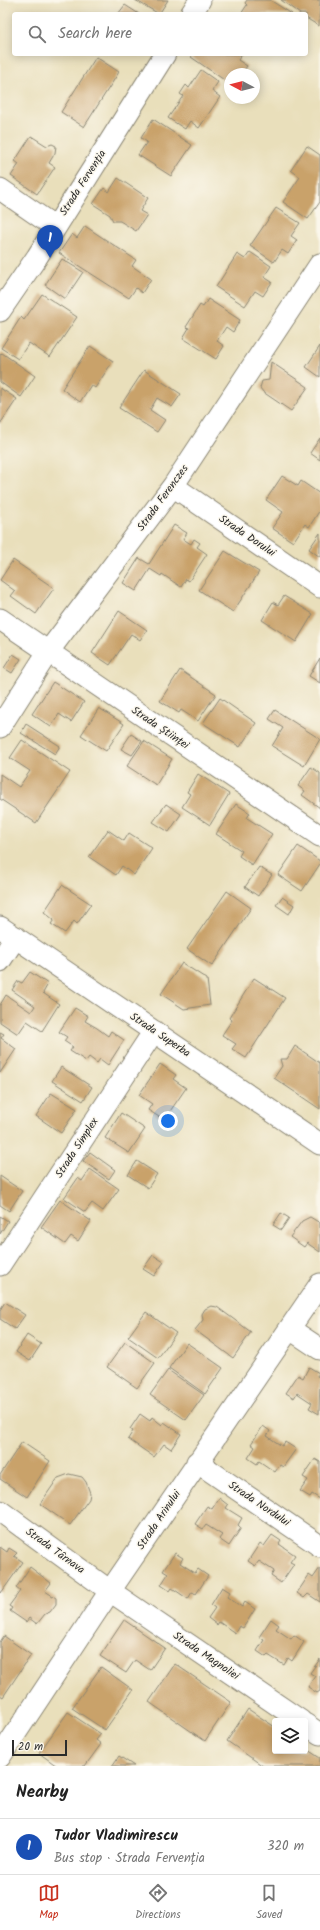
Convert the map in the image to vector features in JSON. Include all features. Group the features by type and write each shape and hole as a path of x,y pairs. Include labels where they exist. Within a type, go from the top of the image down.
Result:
{"street":[{"path":"192,12 200,0"},
{"name":"Strada Fervenția","path":"0,311 165,56"},
{"path":"0,189 55,227"},
{"name":"Strada Ferenczes","path":"0,727 48,652 174,486 320,264"},
{"name":"Strada Dorului","path":"174,486 320,587"},
{"name":"Strada Științei","path":"0,619 320,836"},
{"path":"0,961 8,932"},
{"name":"Strada Superba","path":"8,932 320,1144"},
{"name":"Strada Simplex","path":"0,1265 154,1031"},
{"name":"Strada Arinului","path":"0,1757 197,1462 320,1284"},
{"path":"290,1329 320,1350"},
{"name":"Strada Nordului","path":"197,1462 320,1546"},
{"name":"Strada Târnava","path":"0,1511 110,1591"},
{"name":"Strada Magnoliei","path":"110,1591 297,1718"},
{"path":"308,1726 320,1734"},
{"path":"0,1757 14,1766"}],"building":[{"path":"135,0 168,0 160,12 156,12"},
{"path":"247,0 270,0 289,12 242,12 247,5 245,3"},
{"path":"281,0 320,0 319,26 308,19 308,12 297,12"},
{"path":"125,5 136,12 120,12"},
{"path":"192,56 241,56 238,60 247,66 246,68 224,68 224,80 191,57"},
{"path":"96,57 119,72 84,127 61,112"},
{"path":"201,70 218,82 212,91 220,97 199,128 190,121 185,129 168,118 183,96 180,94 186,85 189,88"},
{"path":"153,119 192,145 171,176 138,155 147,142 141,138"},
{"path":"31,136 47,146 52,144 56,146 55,153 49,163 55,167 37,194 11,176 19,164 15,161"},
{"path":"307,146 320,155 320,202 308,219 283,202 300,177 291,170"},
{"path":"118,178 148,198 140,211 147,215 136,231 120,221 113,221 110,215 93,204 104,188 109,192"},
{"path":"276,208 300,223 291,236 297,240 288,254 282,250 274,262 250,246"},
{"path":"85,226 136,260 132,266 151,279 142,293 136,288 129,298 59,253 72,234 77,238"},
{"path":"250,252 271,266 264,277 272,282 263,296 255,291 245,306 216,287 237,254 245,259"},
{"path":"62,259 83,272 65,299 45,285"},
{"path":"42,294 77,317 50,357 29,343 18,359 1,348 21,317 24,320"},
{"path":"208,299 240,320 233,332 226,327 217,341 224,346 216,359 183,338 189,328 186,327 200,305 203,307"},
{"path":"90,346 113,361 95,388 91,385 80,402 62,389"},
{"path":"320,346 320,377 306,367"},
{"path":"2,353 35,376 21,397 0,382 0,355"},
{"path":"271,362 308,387 291,411 263,392 260,388 262,381 269,380"},
{"path":"144,370 181,394 172,407 157,398 150,410 165,420 157,432 119,408"},
{"path":"0,388 17,399 0,424"},
{"path":"320,438 320,460 310,453"},
{"path":"282,476 298,486 301,481 320,494 320,510 309,527 305,524 293,542 272,528 283,512 266,500"},
{"path":"174,525 187,533 183,539 191,544 194,539 200,543 197,547 207,554 189,581 186,579 181,587 162,574 161,576 150,569 136,591 123,583 139,558 149,564"},
{"path":"320,533 320,557 309,549"},
{"path":"225,551 259,572 233,612 199,590"},
{"path":"13,560 54,588 36,614 11,596 15,591 0,580"},
{"path":"284,596 313,614 296,642 262,620 273,602 278,605"},
{"path":"119,611 147,630 140,640 131,634 110,665 92,653"},
{"path":"13,654 21,659 12,673 4,668"},
{"path":"320,658 320,683 309,676"},
{"path":"180,670 216,694 198,721 181,710 179,713 160,701"},
{"path":"53,682 84,702 71,722 59,714 51,727 32,714"},
{"path":"220,698 256,723 240,747 203,723"},
{"path":"99,708 124,724 106,751 81,735"},
{"path":"275,710 320,739 304,766 272,746 283,728 269,719"},
{"path":"26,724 60,746 55,754 21,733"},
{"path":"131,734 142,741 132,755 121,749"},
{"path":"22,740 70,772 36,823 0,799 0,774 19,787 30,771 10,758"},
{"path":"144,741 172,759 156,785 127,766"},
{"path":"311,767 320,773 320,808 302,795 305,791 298,786"},
{"path":"198,774 229,794 210,825 182,807 190,794 187,792"},
{"path":"166,804 181,814 169,832 153,822"},
{"path":"236,804 250,813 247,818 272,834 252,865 239,856 242,851 216,834"},
{"path":"108,830 124,841 129,833 152,848 134,875 122,866 116,875 89,857"},
{"path":"298,846 320,861 320,864 302,891 278,875"},
{"path":"259,867 272,875 258,896 245,887"},
{"path":"62,885 91,904 77,924 74,921 65,933 51,924 54,920 44,912"},
{"path":"227,891 251,908 212,966 187,949"},
{"path":"282,897 294,905 289,914 276,905"},
{"path":"182,963 207,979 210,1005 184,1009 161,994"},
{"path":"30,972 48,984 43,993 59,1004 42,1031 27,1021 18,1034 0,1022 0,1005 6,995 31,1012 35,1006 12,990 18,981 22,983"},
{"path":"254,978 285,998 246,1058 232,1049 236,1044 222,1035 232,1020 229,1018"},
{"path":"75,1008 88,1016 85,1021 108,1036 111,1031 124,1040 108,1065 100,1059 97,1063 89,1057 86,1061 70,1051 73,1047 64,1041 67,1037 59,1032"},
{"path":"0,1032 4,1034 1,1038 16,1049 0,1073"},
{"path":"295,1046 320,1063 320,1109 274,1078 282,1066 280,1059 287,1059"},
{"path":"160,1064 176,1075 173,1079 186,1088 164,1120 148,1110 152,1104 139,1095"},
{"path":"61,1067 92,1087 83,1101 52,1081"},
{"path":"51,1093 77,1109 61,1133 36,1116"},
{"path":"121,1113 145,1129 129,1153 105,1138"},
{"path":"90,1152 115,1170 109,1179 83,1161"},
{"path":"137,1161 157,1174 148,1188 128,1175"},
{"path":"90,1169 119,1189 103,1211 92,1203 85,1212 64,1198 78,1178 82,1181"},
{"path":"0,1176 22,1191 9,1211 0,1205"},
{"path":"60,1200 91,1221 78,1241 71,1236 65,1244 41,1227"},
{"path":"281,1213 289,1218 281,1230 273,1225"},
{"path":"0,1216 8,1221 0,1234"},
{"path":"310,1217 320,1223 320,1252 307,1243 304,1247 290,1237 302,1221"},
{"path":"153,1255 164,1262 154,1276 143,1269"},
{"path":"5,1302 25,1315 15,1329 0,1319 0,1310"},
{"path":"211,1306 217,1307 251,1332 233,1358 195,1330 203,1320 202,1314 205,1309"},
{"path":"146,1312 176,1333 158,1358 128,1337"},
{"path":"27,1335 41,1344 30,1361 16,1352"},
{"path":"125,1342 155,1363 137,1388 107,1367"},
{"path":"187,1343 223,1368 205,1394 169,1368"},
{"path":"309,1367 319,1373 317,1376 320,1378 319,1414 309,1408 312,1403 297,1393 294,1398 286,1393 298,1375 303,1378"},
{"path":"168,1370 204,1395 186,1420 150,1395"},
{"path":"140,1414 150,1421 152,1417 162,1425 164,1422 181,1434 171,1449 164,1444 154,1457 128,1439 133,1431 130,1429"},
{"path":"263,1426 270,1431 267,1436 282,1446 285,1442 296,1449 283,1467 280,1465 275,1472 259,1461 257,1464 248,1458 255,1447 251,1444"},
{"path":"22,1442 50,1461 27,1497 0,1479 0,1475"},
{"path":"315,1459 320,1462 320,1499 312,1494 310,1497 300,1491 308,1480 303,1477"},
{"path":"69,1474 82,1477 86,1482 90,1493 89,1499 70,1525 40,1504 58,1478"},
{"path":"219,1498 228,1505 226,1508 242,1518 238,1525 241,1528 229,1546 219,1539 222,1535 206,1525 203,1529 195,1524 207,1506 212,1509"},
{"path":"272,1535 281,1541 279,1544 295,1555 290,1562 294,1564 281,1583 271,1576 274,1571 259,1561 255,1566 248,1561 260,1543 264,1546"},
{"path":"0,1547 7,1552 9,1548 17,1553 14,1556 23,1562 1,1593 0,1592"},
{"path":"175,1553 183,1558 180,1563 195,1573 198,1569 208,1576 196,1594 192,1592 188,1599 172,1588 170,1591 161,1585 168,1574 163,1571"},
{"path":"30,1567 51,1583 45,1591 56,1598 56,1604 37,1624 29,1618 26,1622 10,1611 12,1608 9,1606 20,1591 16,1588"},
{"path":"320,1568 320,1602 308,1594 304,1598 297,1593 309,1575 313,1578"},
{"path":"222,1587 230,1592 227,1597 242,1607 245,1602 255,1609 243,1628 239,1626 235,1633 219,1622 217,1625 208,1618 215,1608 211,1605"},
{"path":"271,1619 279,1625 276,1629 291,1639 294,1635 304,1642 292,1661 288,1658 284,1665 268,1655 266,1657 257,1651 264,1640 259,1637"},
{"path":"124,1620 165,1648 150,1670 135,1660 126,1673 100,1656"},
{"path":"4,1636 31,1655 3,1697 0,1695 0,1642"},
{"path":"320,1659 320,1691 317,1693 308,1687 315,1676 310,1673"},
{"path":"175,1664 231,1702 205,1741 149,1702"},
{"path":"101,1667 133,1690 105,1730 72,1708"},
{"path":"248,1709 272,1725 272,1754 308,1754 308,1750 320,1758 320,1766 263,1766 227,1741"},
{"path":"68,1712 101,1734 96,1740 101,1744 85,1766 57,1766 39,1753"},
{"path":"119,1756 134,1766 112,1766"}],"place":[{"name":"Tudor Vladimirescu","path":"50,258"}]}
